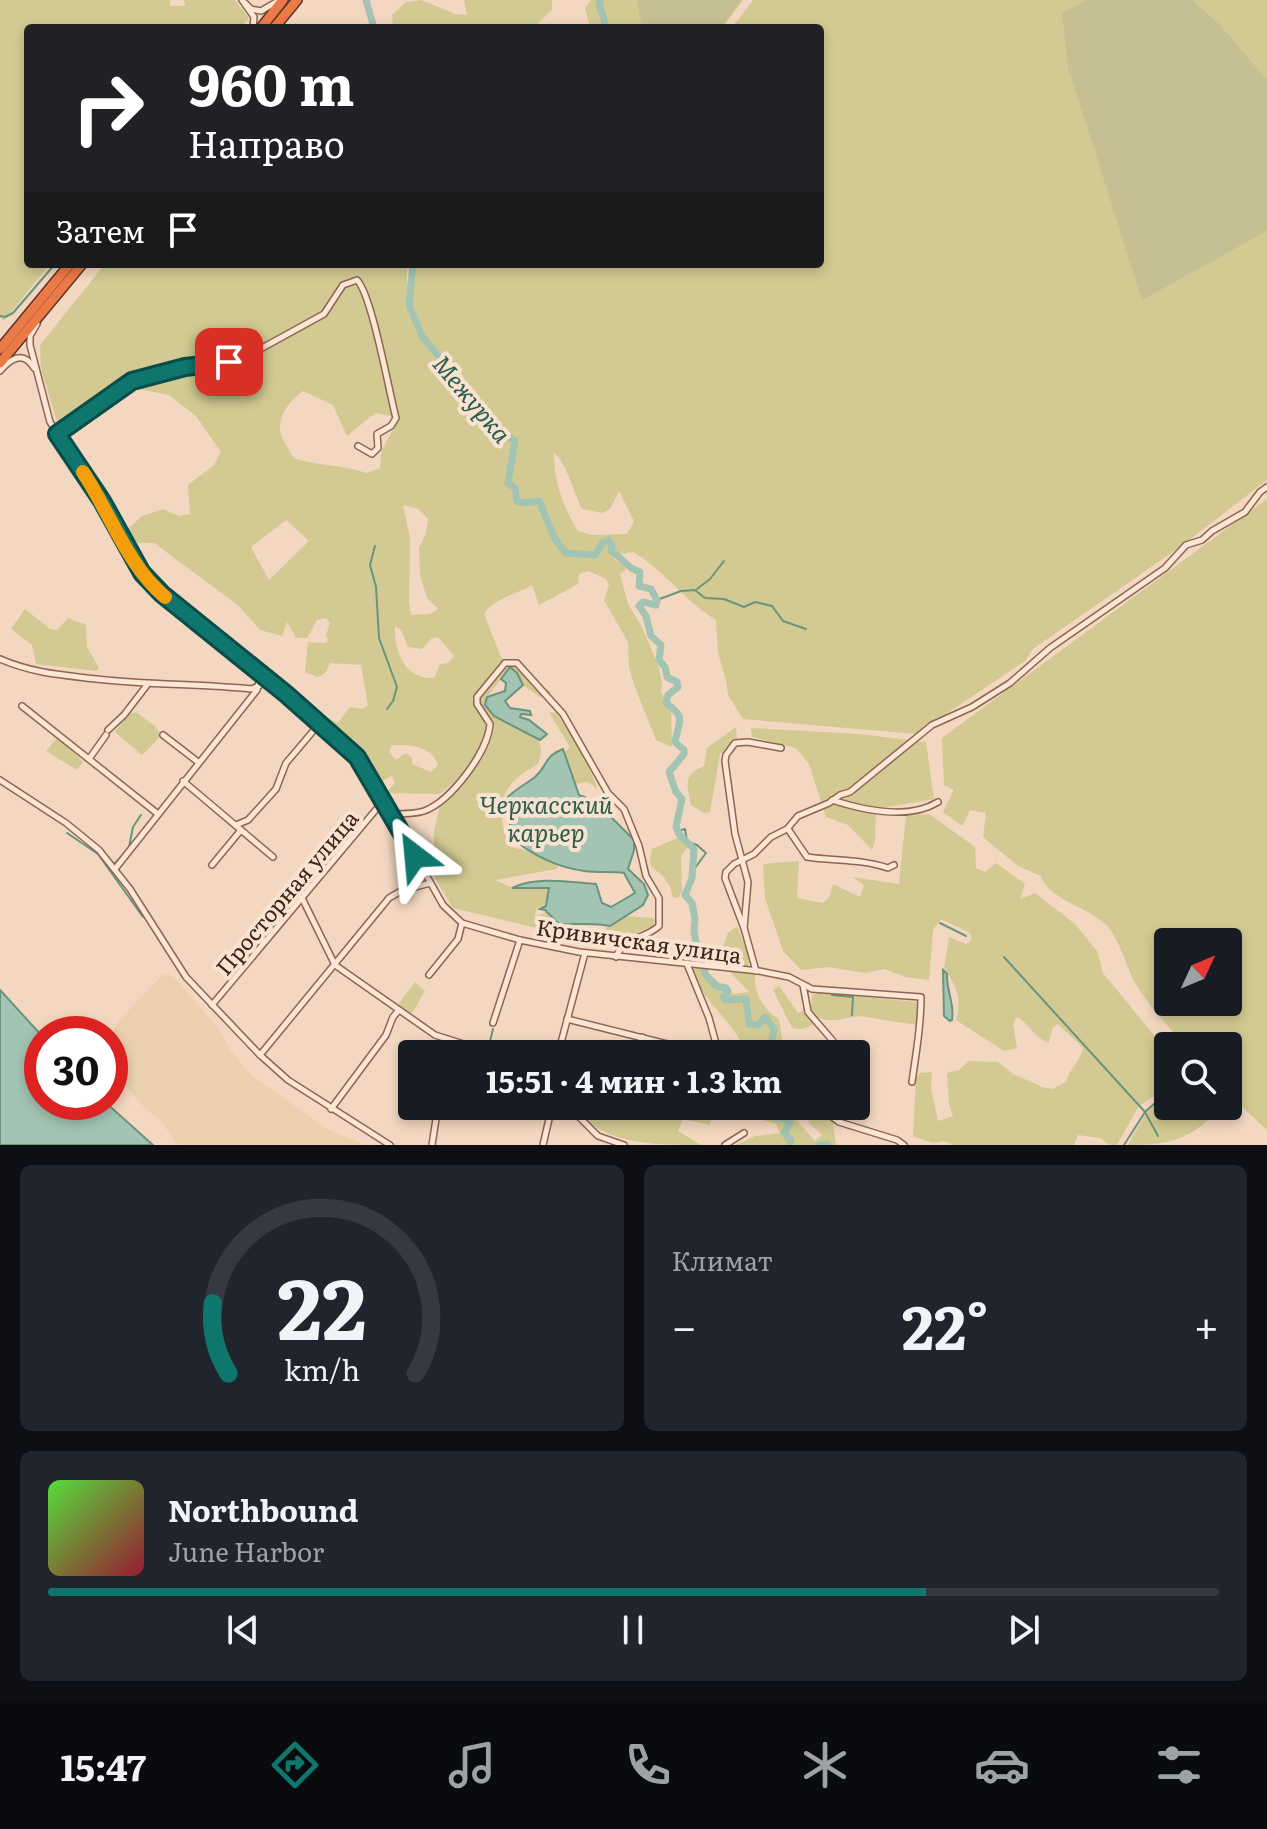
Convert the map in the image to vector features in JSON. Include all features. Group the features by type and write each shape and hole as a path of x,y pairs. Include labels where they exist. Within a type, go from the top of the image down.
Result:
{"highway":[{"path":"264,24 281,0"},
{"path":"277,24 297,0"},
{"path":"0,349 67,268"},
{"path":"0,363 79,268"}],"street":[{"path":"244,2 251,9 261,11 281,0"},
{"path":"244,2 254,17 253,24"},
{"path":"57,434 132,381 185,367 229,362 253,353 324,314 343,285 357,280 363,289 375,330 396,418 391,426 377,434 378,448 372,454 358,446"},
{"path":"48,305 30,338 45,411 57,434 102,501 142,573 162,594 357,757 447,910 462,923 458,939 429,975"},
{"path":"0,371 10,360 19,357 30,362 36,372"},
{"path":"756,971 725,878 730,868 754,854 771,837 787,829 798,816 859,786 932,725 972,707 1010,683 1050,648 1165,568 1186,545 1202,540 1245,512 1267,487"},
{"path":"0,659 45,674 147,685 200,684 251,689 259,686"},
{"path":"392,814 424,811 443,799 475,765 490,724 477,704 477,697 505,663 517,663 563,714 608,793 624,809 639,846 646,876 659,898 659,926 623,944 616,957"},
{"path":"115,869 259,686 257,672"},
{"path":"89,759 107,732 147,685"},
{"path":"22,706 158,814"},
{"path":"212,865 238,828 276,789 286,763 320,723"},
{"path":"163,735 198,762"},
{"path":"744,928 748,882 735,834 725,761 731,746 748,742 781,748"},
{"path":"0,780 85,838 115,869 186,977 260,1055 288,1080 390,1145"},
{"path":"183,781 273,857"},
{"name":"Просторная улица","path":"212,1005 384,800"},
{"path":"831,800 854,807 912,811 938,802"},
{"path":"787,829 791,830 807,857 844,862 866,861 888,868 894,865"},
{"path":"260,1055 393,894 430,883"},
{"path":"302,898 335,965 447,1040"},
{"name":"Кривичская улица","path":"462,923 520,940 585,953 756,971 789,977 812,989 921,997 921,1028 912,1082"},
{"path":"493,1023 520,940"},
{"path":"562,1040 585,953"},
{"path":"687,964 715,1040"},
{"path":"803,984 808,1012 832,1040"},
{"path":"331,1109 386,1035 399,1010"},
{"path":"567,1019 653,1040"},
{"path":"432,1145 436,1120"},
{"path":"543,1145 549,1120"},
{"path":"582,1120 598,1136 624,1145"},
{"path":"837,1120 904,1145"},
{"path":"725,1145 744,1133"}],"shaded area":[{"path":"0,0 170,0 170,6 185,6 184,0 235,0 249,18 244,24 24,24 24,268 47,268 4,321 0,317"},
{"path":"421,0 455,14 467,15 464,0 552,0 552,10 537,24 393,24 392,15 406,2"},
{"path":"591,0 743,0 725,24 589,24 585,8"},
{"path":"637,0 741,0 724,24 641,24"},
{"path":"753,0 1267,0 1267,480 1180,547 1033,649 1025,661 916,734 743,719 728,695 718,653 716,620 633,552 617,555 614,559 624,565 626,570 620,574 628,604 642,627 658,665 661,692 671,711 672,747 656,740 634,685 629,667 628,642 604,600 609,585 606,579 589,571 579,574 578,584 539,605 532,585 499,601 484,614 501,657 551,692 540,697 523,685 517,673 510,668 487,697 485,705 534,735 541,751 538,764 515,780 508,789 503,798 502,820 510,847 559,865 556,869 495,880 513,888 550,888 546,907 536,908 535,917 546,912 559,924 557,929 541,929 453,908 435,878 436,872 452,862 449,857 443,855 426,868 415,845 434,848 439,809 465,779 462,775 440,794 386,793 395,783 392,776 385,779 381,786 359,753 323,721 322,716 338,723 350,707 363,709 368,705 361,665 330,663 326,672 318,677 305,672 308,642 326,643 328,640 326,635 330,623 326,618 317,620 307,638 296,638 287,622 282,636 260,630 239,606 154,543 138,543 127,530 142,516 163,509 179,516 190,514 188,485 214,465 221,452 196,416 169,395 129,387 103,393 57,422 41,369 40,345 102,268 407,268 407,284 414,268 824,268 824,24 735,24","holes":["303,391 333,405 347,436 375,413 391,416 397,423 382,449 380,468 367,473 293,458 281,435 280,422 289,404","554,453 566,470 582,509 603,513 610,509 619,491 634,521 627,534 592,535 578,531 558,484","403,505 418,509 428,519 426,534 419,547 420,576 427,598 438,609 430,614 411,615 410,538","286,520 309,541 269,580 251,547","395,626 401,630 408,647 422,649 432,638 438,637 454,656 448,663 440,664 434,678 415,674 399,654","392,745 413,746 431,753 438,765 431,772 412,764 412,758 406,753 396,760 389,752"]},
{"path":"1086,0 1192,0 1220,25 1267,80 1267,231 1142,300 1068,67 1062,13"},
{"path":"1267,499 1267,1130 1242,1107 1242,1032 1173,1032 1159,1016 1242,1016 1242,928 1154,928 1154,1009 1131,976 1110,929 1088,912 1059,897 1041,876 1018,866 983,837 986,813 970,810 962,826 943,812 954,790 944,785 942,738"},
{"path":"25,609 50,629 57,630 68,618 86,625 87,647 99,668 96,671 36,664 32,645 11,629"},
{"path":"136,712 155,726 160,734 142,755 115,732 129,714"},
{"path":"549,712 556,713 579,745 598,789 587,782 575,784 565,752 570,747"},
{"path":"736,727 737,738 720,754 710,812 704,813 691,805 689,777 704,766 707,748"},
{"path":"751,728 859,734 926,742 934,799 876,809 872,850 848,825 826,817 809,764 796,748 752,737"},
{"path":"58,737 83,762 77,770 46,751"},
{"path":"929,814 975,847 976,868 985,872 996,863 1025,884 1020,899 1035,893 1075,924 1097,951 1103,973 1154,1035 1154,1096 1139,1106 1117,1145 1110,1145 1100,1138 1078,1135 1074,1145 952,1145 913,1136 916,1078 920,1073 932,1072 931,1089 938,1121 953,1116 947,1073 959,1070 968,1061 998,1062 1013,1074 1052,1089 1066,1082 1083,1048 1058,1024 1053,1027 1049,1043 1017,1017 1013,1024 1017,1048 1004,1051 956,1020 957,993 944,968 949,937 966,944 972,940 970,933 941,919 933,930 929,980 905,977 885,969 865,973 828,967 801,970 783,951 765,898 763,864 799,861 797,898 823,903 830,896 833,884 860,897 864,885 852,877 899,884 906,816"},
{"path":"681,836 688,846 681,856 682,891 678,898 673,897 665,878 652,866 650,856 652,849"},
{"path":"623,916 653,918 655,921 653,926 609,945 587,942"},
{"path":"737,926 750,958 748,967 708,964 707,972 733,994 749,992 729,971 755,972 760,1000 779,1019 782,1040 739,1040 695,978 691,965 692,950 720,955 728,933"},
{"path":"164,974 174,977 219,1029 230,1050 251,1075 329,1130 366,1145 178,1145 160,1120 128,1089 128,1016 123,1016"},
{"path":"415,982 425,991 412,1013 399,1007 399,1003"},
{"path":"779,986 798,1013 811,1007 812,995 819,993 918,1002 919,1025 862,1016 833,1020 819,1018 807,1028 792,1028 773,990"},
{"path":"1154,1105 1154,1120 1208,1120 1183,1137 1152,1144 1128,1145 1144,1116"},
{"path":"587,1120 683,1120 678,1131 701,1145 634,1141 604,1132"},
{"path":"688,1120 711,1120 710,1125"},
{"path":"762,1120 797,1120 815,1141 822,1135 808,1120 834,1120 836,1145 736,1145 755,1136 780,1133 776,1124"}],"water":[{"path":"510,667 523,685 505,701 510,708 530,711 531,715 521,714 520,717 547,734 540,740 494,716 485,705 487,697 505,691 506,683 501,679"},
{"name":"Черкасский карьер","path":"563,749 579,795 595,801 634,840 628,869 644,884 648,895 643,905 610,926 559,924 540,909 546,906 549,888 512,888 542,881 596,884 602,903 611,907 635,893 624,873 590,872 555,864 511,837 508,797 535,777 552,755"},
{"path":"943,970 947,974 952,1008 950,1021 944,1016"},
{"path":"0,990 24,1016 24,1120 125,1120 153,1145 0,1145"}],"waterway":[{"name":"Межурка","path":"366,0 373,24"},
{"path":"600,0 605,24"},
{"path":"0,316 13,313 52,268"},
{"name":"Межурка","path":"413,268 409,305 422,336 500,431 515,441 508,483 515,488 517,501 539,501 555,539 566,553 595,555 603,542 608,540 611,550 640,572 639,586 651,589 657,600 656,605 643,602 639,606 646,616 651,636 661,645 659,660 665,667 667,677 677,682 678,687 668,695 666,703 679,716 675,742 684,754 669,772 682,799 676,827 694,849 692,878 685,895 692,903 697,948 703,958 705,974 716,986 728,991 723,997 726,1000 746,999 749,1024 758,1025 765,1017 774,1029 772,1040"},
{"path":"375,546 370,565 376,587 379,638 397,687 387,709"},
{"path":"697,589 710,579 724,561"},
{"path":"657,600 681,591 695,590 705,598 724,599 744,607 755,602 772,606 783,621 806,629"},
{"path":"129,847 133,827 141,815"},
{"path":"678,831 685,829 687,841"},
{"path":"67,833 98,854 143,917"},
{"path":"691,843 706,853 692,872"},
{"path":"115,863 123,855"},
{"path":"940,923 966,936"},
{"path":"1004,957 1145,1112 1158,1136"},
{"path":"832,995 853,997 852,1015"},
{"path":"490,1040 493,1029"},
{"path":"1124,1145 1145,1112 1154,1104"},
{"name":"Межурка","path":"789,1120 784,1133 791,1140 790,1145"},
{"name":"Межурка","path":"819,1145 828,1145"}],"slow traffic":[{"path":"83,472 136,566 165,597"}],"route":[{"path":"229,362 185,367 132,381 57,434 102,501 136,566 162,594 286,694 357,757 415,856"}]}
